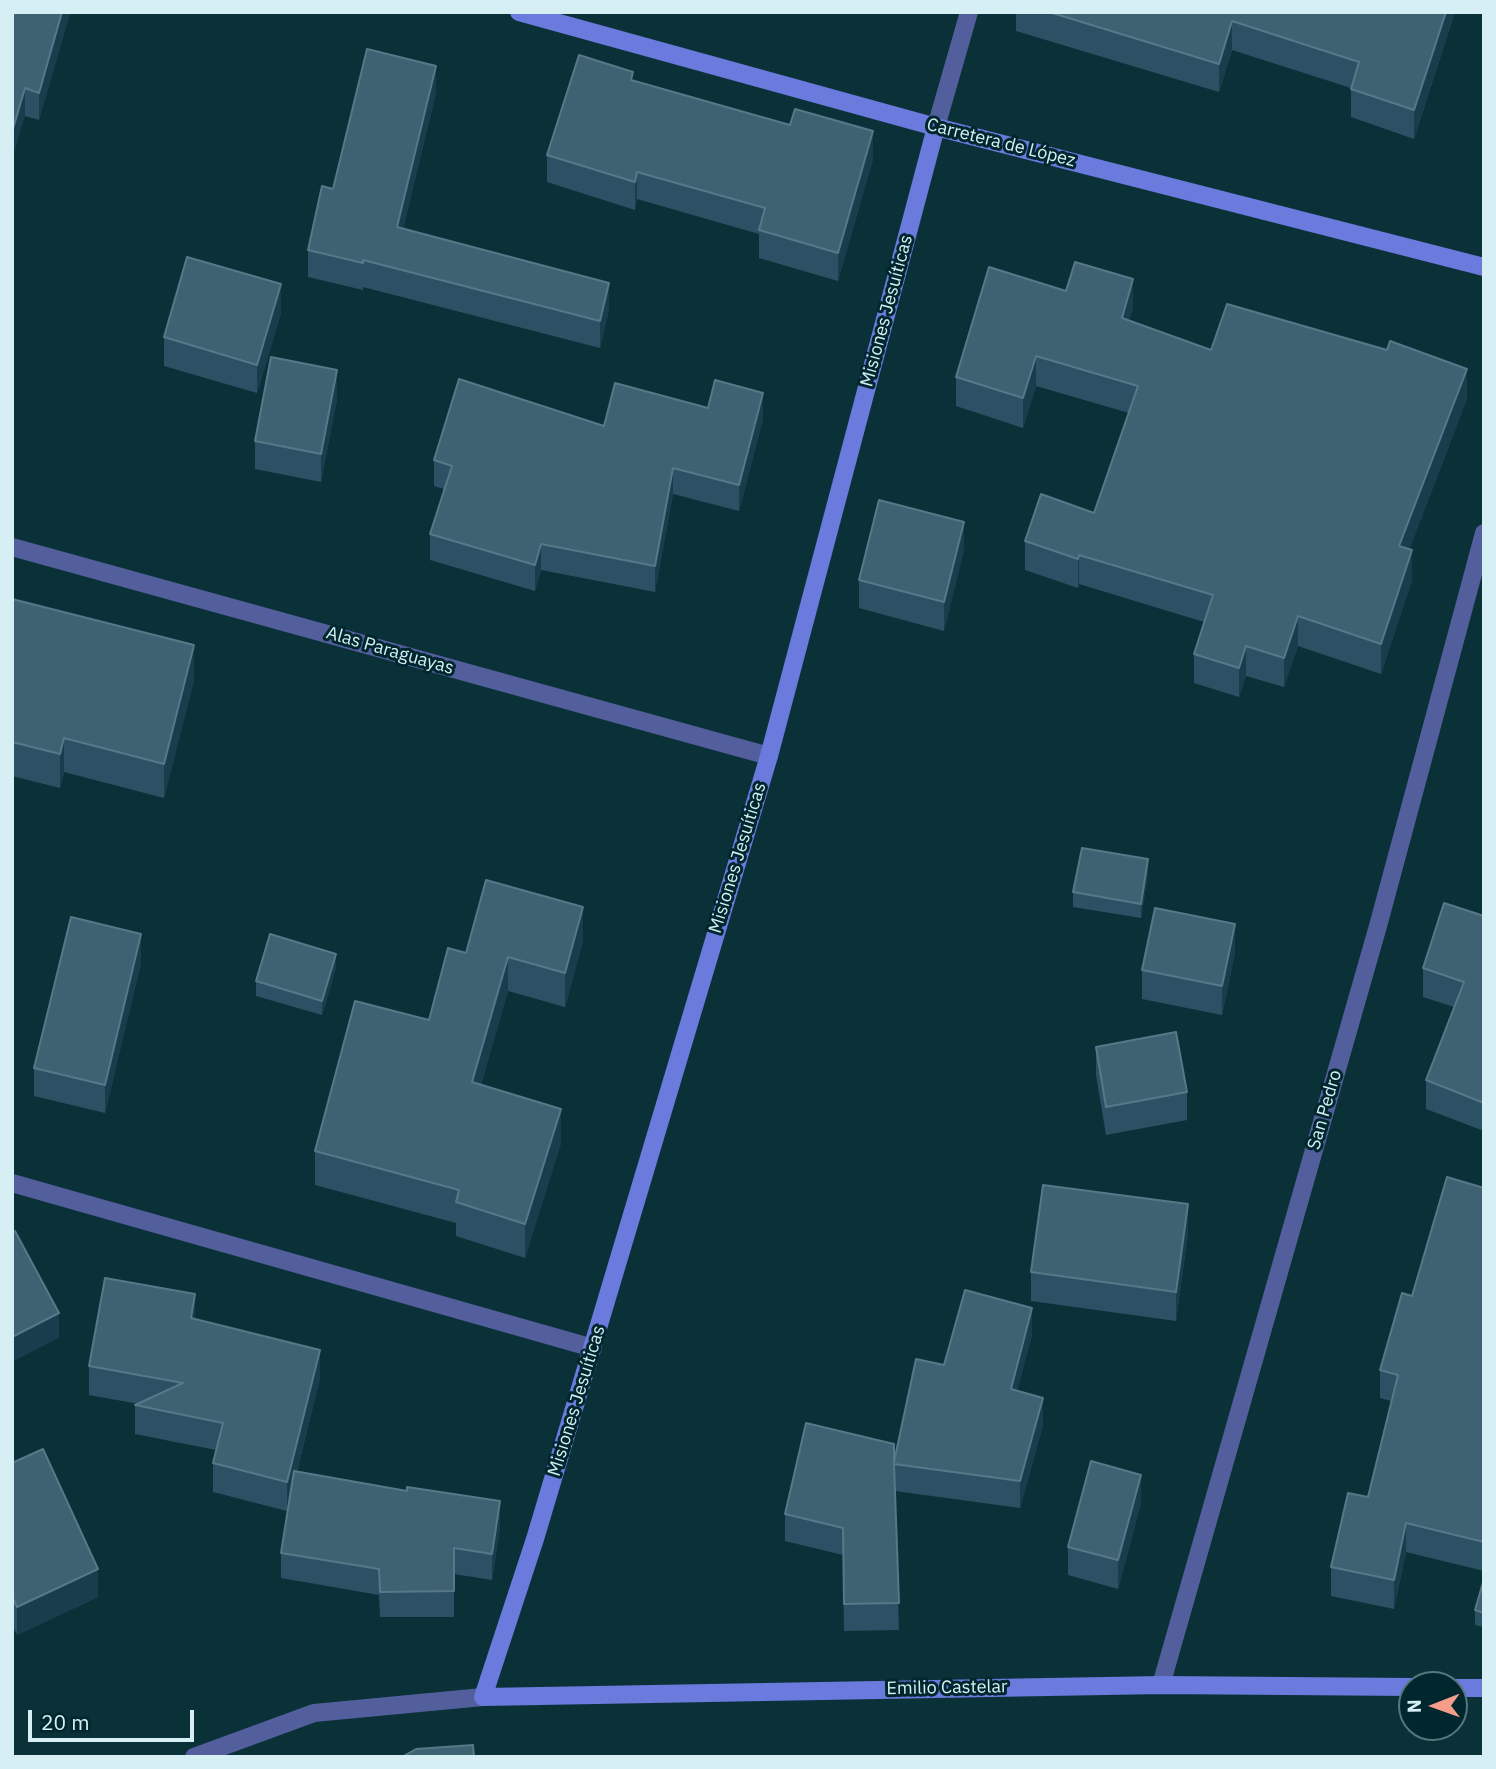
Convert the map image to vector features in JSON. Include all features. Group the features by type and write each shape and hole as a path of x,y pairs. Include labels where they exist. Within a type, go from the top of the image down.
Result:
{"main road":[{"name":"Carretera de López","path":"519,12 936,127 1484,267"},
{"name":"Misiones Jesuíticas","path":"483,1697 593,1349 769,757 936,127"},
{"name":"Emilio Castelar","path":"483,1697 1161,1685 1398,1687"}],"street":[{"name":"Misiones Jesuíticas","path":"936,127 969,12"},
{"name":"San Pedro","path":"1161,1685 1378,926 1484,533"},
{"name":"Alas Paraguayas","path":"12,547 769,757"},
{"path":"12,1182 593,1349"},
{"path":"194,1757 314,1713 483,1697"}],"building":[{"path":"12,12 62,12 39,93 25,88 12,132"},
{"path":"1049,12 1446,12 1414,110 1351,89 1359,62 1232,21 1219,64"},
{"path":"367,49 436,66 397,227 609,283 600,321 363,260 363,263 308,250 322,186 333,189"},
{"path":"579,55 633,72 631,80 790,125 795,109 873,131 838,253 759,230 765,208 637,172 635,182 547,155"},
{"path":"187,257 281,284 257,365 164,337"},
{"path":"1075,262 1133,279 1122,318 1211,350 1227,304 1387,350 1390,341 1467,369 1399,546 1412,550 1381,644 1298,616 1284,658 1246,646 1239,668 1194,654 1213,595 1079,555 1078,559 1025,541 1041,494 1094,513 1138,386 1036,356 1023,398 956,377 989,267 1066,291"},
{"path":"271,357 337,370 321,454 255,441"},
{"path":"459,379 604,426 615,383 708,408 715,380 763,393 739,485 673,468 655,566 541,544 535,565 430,534 452,466 434,460"},
{"path":"879,500 964,522 944,602 859,580"},
{"path":"12,599 194,645 164,764 64,738 60,754 12,742"},
{"path":"1082,848 1148,859 1141,904 1073,892"},
{"path":"486,880 583,907 565,973 508,957 472,1082 561,1109 525,1224 456,1202 459,1190 315,1151 355,1001 429,1020 448,948 466,953"},
{"path":"1444,903 1484,916 1484,1103 1426,1080 1464,982 1423,968"},
{"path":"1155,908 1235,924 1222,986 1142,970"},
{"path":"71,917 141,934 105,1085 34,1068"},
{"path":"270,934 336,954 322,1001 256,981"},
{"path":"1176,1032 1187,1092 1106,1107 1096,1047"},
{"path":"1447,1177 1484,1188 1484,1542 1406,1523 1394,1580 1331,1567 1348,1493 1368,1497 1398,1375 1380,1370 1402,1293 1412,1296"},
{"path":"1043,1185 1188,1204 1176,1292 1031,1272"},
{"path":"15,1231 59,1313 12,1337 12,1233"},
{"path":"105,1278 195,1294 191,1318 320,1350 287,1482 213,1463 223,1423 135,1405 183,1383 89,1366"},
{"path":"965,1290 1032,1308 1011,1389 1043,1398 1020,1481 894,1464 899,1603 844,1604 843,1528 785,1514 806,1423 894,1444 894,1462 916,1359 944,1365"},
{"path":"43,1449 98,1569 17,1607 12,1596 12,1463"},
{"path":"1091,1461 1141,1475 1118,1560 1068,1547"},
{"path":"294,1471 407,1491 407,1487 500,1501 492,1554 454,1548 454,1591 380,1592 379,1569 281,1553"},
{"path":"1484,1579 1484,1613 1475,1610"},
{"path":"473,1745 474,1757 402,1757 416,1749"}]}
